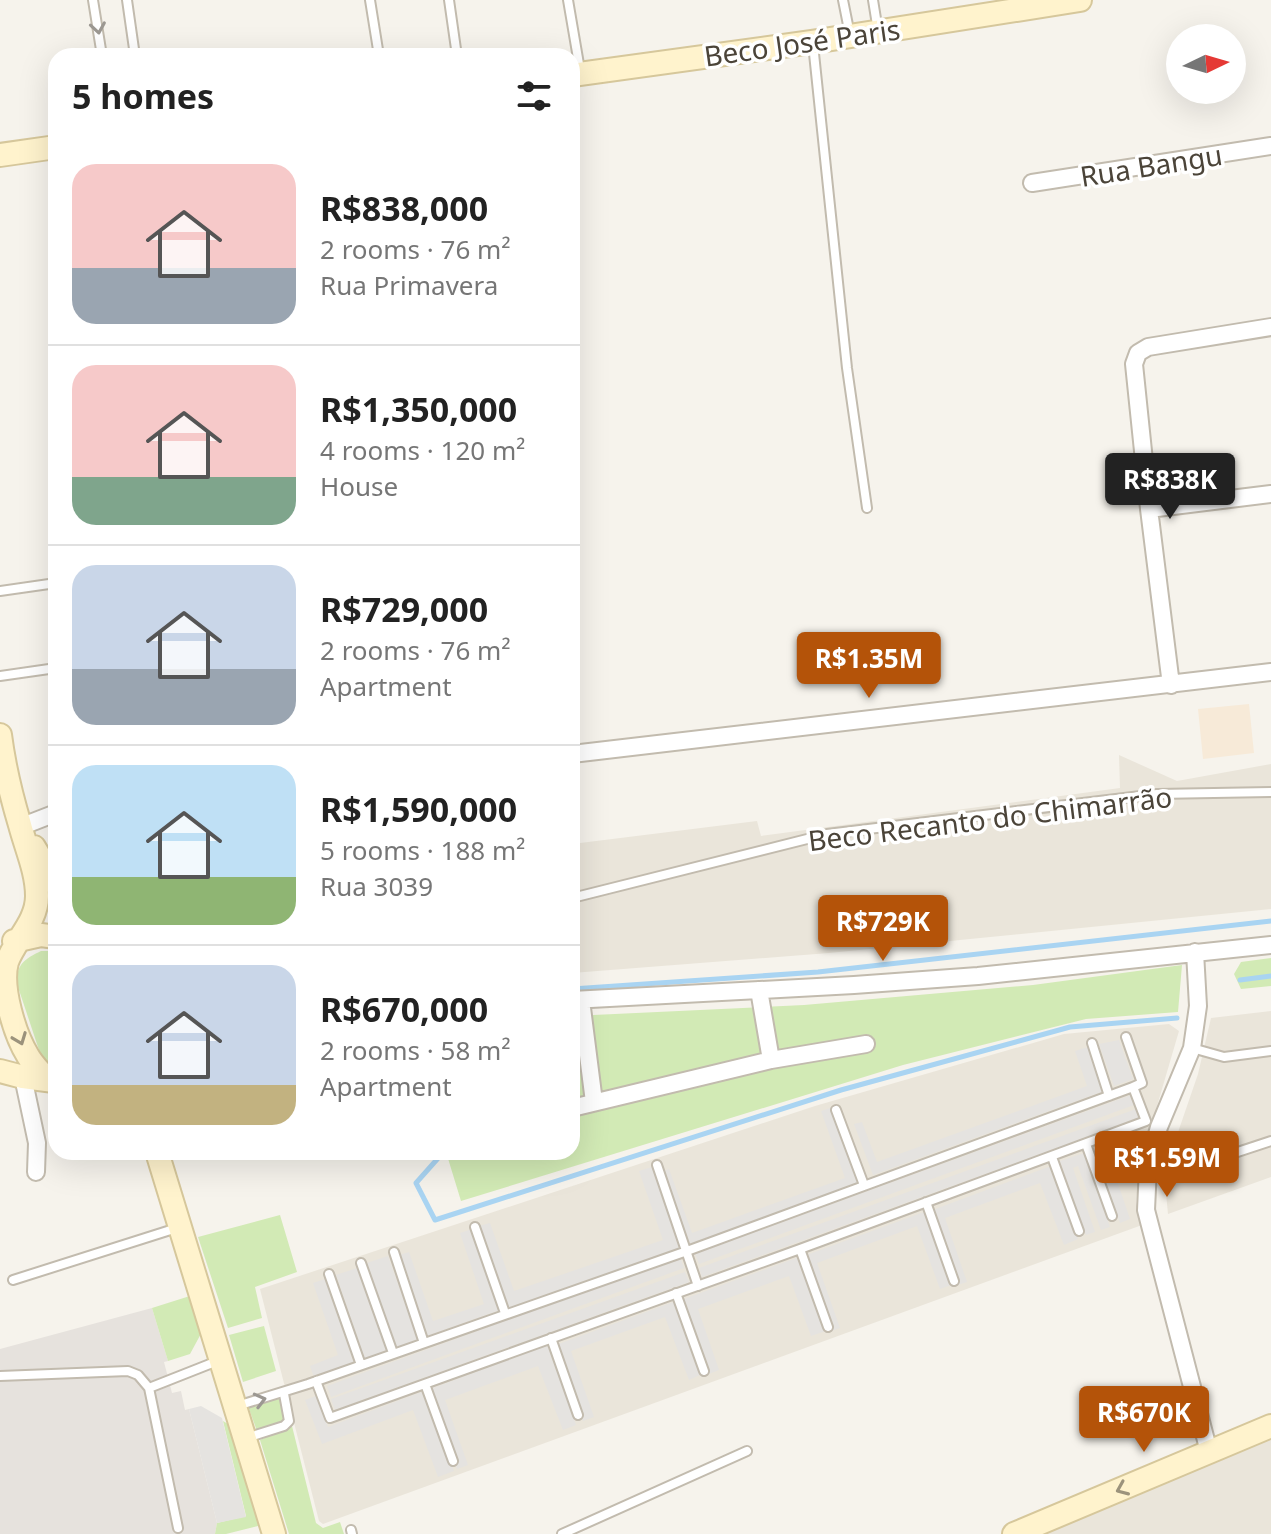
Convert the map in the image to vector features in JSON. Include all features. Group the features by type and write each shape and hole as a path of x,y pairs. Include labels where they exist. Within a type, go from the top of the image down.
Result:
{"main road":[{"name":"Beco José Paris","path":"580,74 878,32 999,6 1080,0"},
{"path":"0,155 48,148"},
{"path":"0,735 5,770 31,861 37,896 35,910 10,942 5,981 9,1005 29,1058 48,1078"},
{"path":"20,827 48,871"},
{"path":"10,942 48,936"},
{"path":"0,1071 48,1081"},
{"path":"160,1160 274,1534"},
{"path":"1029,1531 1271,1426"}],"street":[{"name":"Rua Bangu","path":"1032,183 1271,146"},
{"path":"1171,685 1134,364 1138,353 1148,347 1271,327"},
{"path":"1149,509 1271,494"},
{"path":"580,753 1271,672"},
{"path":"20,827 48,816"},
{"path":"580,1000 978,976 1271,945"},
{"path":"1195,952 1198,1006 1192,1048 1159,1127 1148,1167 1146,1210 1209,1452"},
{"path":"759,990 771,1060"},
{"path":"580,1018 594,1102"},
{"path":"580,1106 771,1060 866,1044"},
{"path":"23,1077 37,1143 36,1172"}],"lane":[{"path":"93,0 101,48"},
{"path":"127,0 134,48"},
{"path":"370,0 378,48"},
{"path":"449,0 456,48"},
{"path":"568,0 573,48"},
{"path":"843,0 850,36"},
{"path":"873,0 878,32"},
{"path":"812,42 847,368 867,508"},
{"path":"0,591 48,584"},
{"path":"0,676 48,669"},
{"name":"Beco Recanto do Chimarrão","path":"580,896 827,834 1157,794 1271,792"},
{"path":"235,1406 284,1394 505,1313 687,1251 1133,1087 1142,1083 1126,1037"},
{"path":"1092,1043 1109,1096"},
{"path":"1192,1048 1224,1057 1271,1051"},
{"path":"316,1381 330,1418 698,1286 1146,1121 1133,1087"},
{"path":"836,1110 864,1185"},
{"path":"1148,1167 1164,1173 1177,1172 1271,1141"},
{"path":"1086,1144 1112,1216"},
{"path":"1052,1157 1079,1231"},
{"path":"657,1165 698,1286"},
{"path":"926,1202 954,1281"},
{"path":"13,1280 181,1227"},
{"path":"475,1227 505,1313"},
{"path":"800,1249 828,1327"},
{"path":"394,1252 424,1343"},
{"path":"361,1263 393,1353"},
{"path":"329,1274 361,1365"},
{"path":"676,1293 704,1371"},
{"path":"551,1338 578,1415"},
{"path":"149,1388 221,1359"},
{"path":"0,1376 128,1371 138,1375 149,1388 178,1528"},
{"path":"425,1384 453,1461"},
{"path":"245,1439 284,1426 289,1421 284,1394"},
{"path":"562,1534 747,1451"}],"shaded area":[{"path":"1249,704 1254,753 1203,759 1198,709"},
{"path":"1119,755 1177,781 1271,764 1271,909 829,953 580,972 580,843 757,821 761,836 1120,788"},
{"path":"1271,1011 1271,1177 1168,1214 1164,1173 1198,1074 1211,1018"},
{"path":"1169,1024 1179,1031 1140,1164 1136,1202 1142,1225 323,1524 319,1521 260,1289 815,1106 1064,1034"},
{"path":"1119,1040 1133,1079 1114,1086 1099,1044"},
{"path":"1088,1047 1104,1091 873,1175 854,1124 862,1122 877,1162 1087,1086 1075,1051"},
{"path":"1131,1095 1134,1105 699,1264 695,1254"},
{"path":"833,1107 860,1182 690,1244 664,1171 669,1169 692,1233 845,1178 821,1111"},
{"path":"1136,1109 1139,1118 702,1277 699,1268"},
{"path":"1126,1137 1129,1146 1108,1154 1130,1219 1120,1223 1094,1149"},
{"path":"1084,1153 1110,1227 1101,1230 1078,1166 1073,1168 1095,1232 1086,1235 1060,1161"},
{"path":"1051,1166 1078,1239 1064,1245 1040,1183 945,1218 967,1282 958,1285 930,1211"},
{"path":"652,1167 679,1248 507,1308 479,1226 490,1223 514,1291 663,1240 639,1171"},
{"path":"924,1212 951,1285 940,1289 917,1226 817,1263 840,1328 832,1331 804,1256"},
{"path":"472,1229 500,1310 427,1336 399,1255 409,1252 433,1321 484,1304 460,1233"},
{"path":"388,1256 418,1340 397,1348 367,1263"},
{"path":"680,1257 684,1268 331,1397 327,1386"},
{"path":"799,1257 826,1331 811,1336 789,1276 698,1309 719,1370 709,1374 681,1300"},
{"path":"357,1268 387,1351 365,1359 336,1275"},
{"path":"685,1272 689,1282 335,1410 331,1399"},
{"path":"325,1279 354,1364 314,1377 310,1366 338,1355 313,1283"},
{"path":"676,1301 702,1374 689,1380 665,1317 571,1351 594,1417 583,1421 556,1345"},
{"path":"152,1308 168,1361 164,1362 172,1393 181,1391 185,1410 189,1409 217,1523 215,1534 0,1534 0,1349"},
{"path":"547,1345 576,1425 563,1430 538,1366 445,1400 468,1465 457,1469 428,1390"},
{"path":"424,1391 454,1471 438,1477 413,1410 322,1444 305,1400 316,1396 328,1427"},
{"path":"201,1406 222,1418 246,1517 217,1523 189,1409"},
{"path":"1271,1437 1271,1534 1044,1534"}],"green space":[{"path":"48,951 48,1063 42,1059 17,984 22,963"},
{"path":"1271,958 1271,986 1241,989 1234,974 1241,962"},
{"path":"1182,965 1178,1012 1086,1019 903,1065 461,1201 448,1160 580,1160 580,1016 804,1005 1033,985"},
{"path":"280,1215 297,1272 255,1287 262,1318 228,1328 198,1237"},
{"path":"193,1295 203,1330 190,1354 168,1361 152,1308"},
{"path":"264,1326 276,1371 243,1382 229,1335"},
{"path":"282,1398 288,1415 282,1423 257,1431 248,1406"},
{"path":"223,1421 235,1428 262,1525 215,1534 217,1523 246,1516"},
{"path":"292,1426 316,1523 323,1528 340,1522 344,1534 289,1534 260,1440"}],"waterway":[{"path":"580,988 818,972 1271,921"},
{"path":"1240,980 1271,976"},
{"path":"436,1160 416,1183 435,1220 841,1090 1070,1027 1177,1018"}]}
